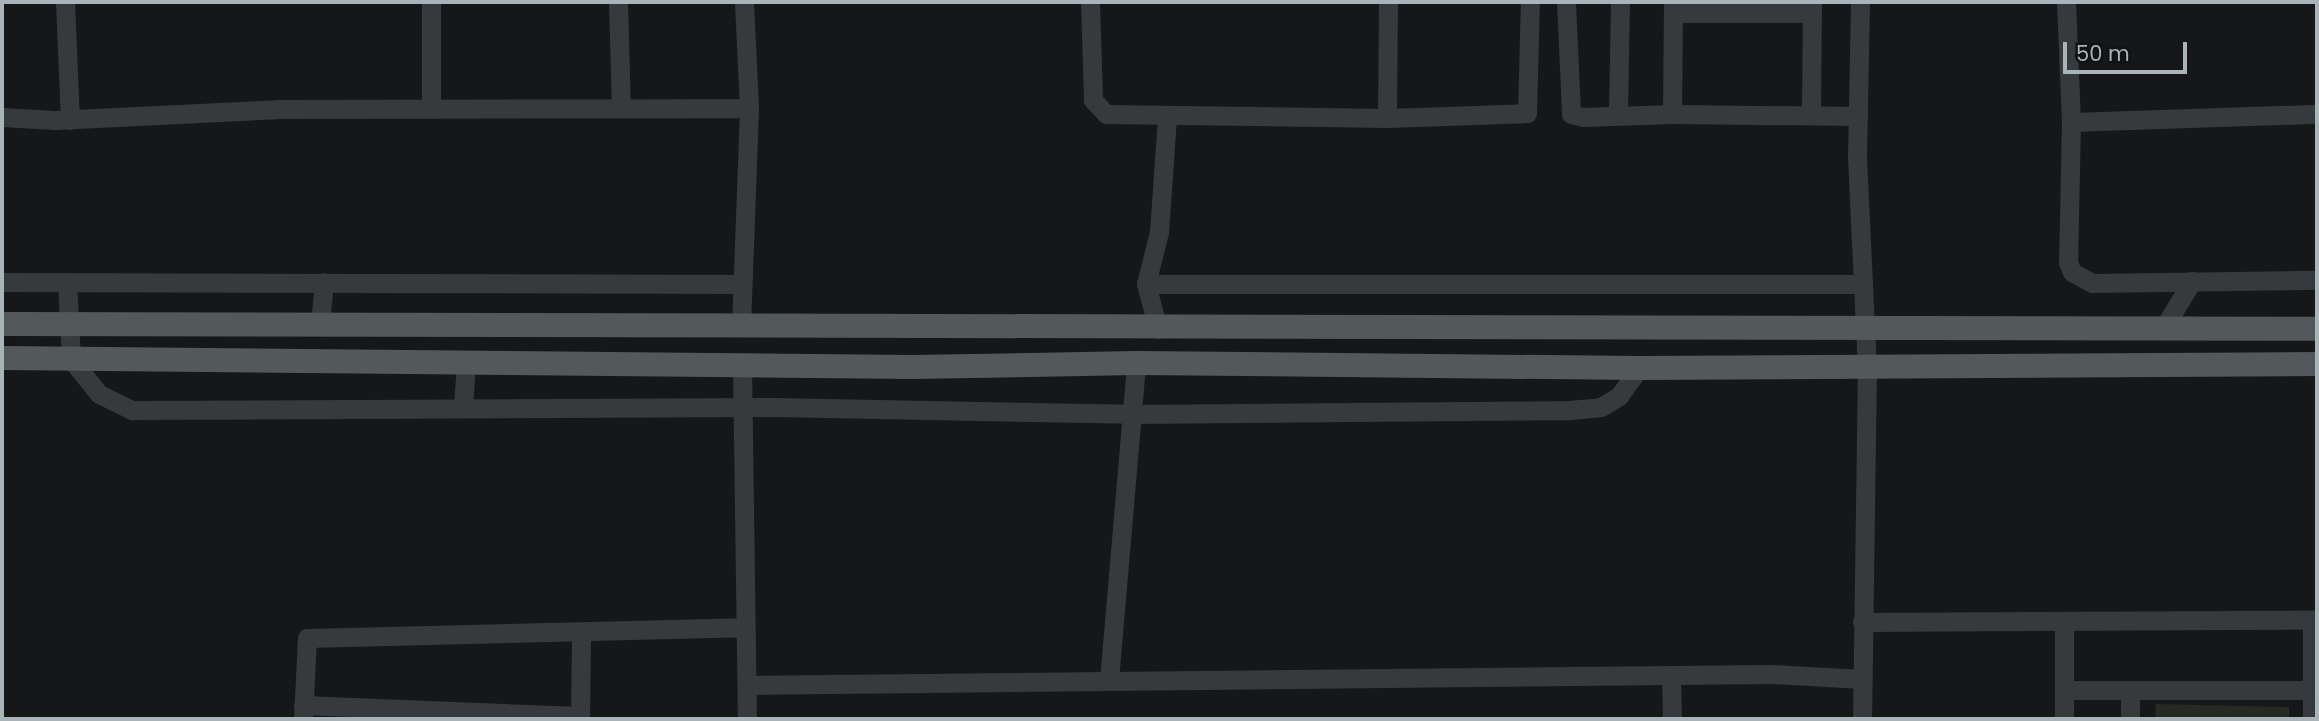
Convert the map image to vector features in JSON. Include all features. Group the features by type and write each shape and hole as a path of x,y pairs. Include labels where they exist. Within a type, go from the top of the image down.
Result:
{"main road":[{"path":"2,324 320,323 1158,329 2317,329"},
{"path":"463,325 466,363"},
{"path":"741,327 742,365"},
{"path":"2,358 742,365 1136,363 1639,368 2317,364"}],"street":[{"path":"65,2 70,120"},
{"path":"430,2 431,109"},
{"path":"618,2 621,108"},
{"path":"741,327 749,108 744,2"},
{"path":"1090,2 1096,109 1105,114 1167,117 1387,118 1527,113 1530,2"},
{"path":"1387,118 1388,2"},
{"path":"1566,2 1567,109 1583,117 1618,114 1858,116"},
{"path":"1618,114 1620,2"},
{"path":"1860,2 1858,116 1867,366 1862,719"},
{"path":"2066,2 2071,122 2068,262 2072,272 2092,283 2317,280"},
{"path":"1672,114 1673,7 1812,8 1811,114"},
{"path":"2,117 70,120 277,109 749,108"},
{"path":"2071,122 2317,114"},
{"path":"1158,329 1146,284 1159,232 1167,117"},
{"path":"2163,329 2192,281"},
{"path":"2,282 742,284"},
{"path":"67,282 71,359 99,394 132,410 745,407 1132,414 1601,407 1619,396 1639,368"},
{"path":"320,323 324,282"},
{"path":"1146,284 1862,284"},
{"path":"463,407 466,363"},
{"path":"1109,680 1136,363"},
{"path":"742,365 745,407 743,627 748,685 747,719"},
{"path":"1862,622 2315,620 2312,719"},
{"path":"2064,623 2064,719"},
{"path":"581,633 580,718 303,712 307,638 743,627"},
{"path":"748,685 1671,675 1862,679"},
{"path":"1671,675 1672,719"},
{"path":"2064,690 2312,690"},
{"path":"2130,690 2130,719"}],"shaded area":[{"path":"2156,704 2289,707 2289,719 2155,719"}]}
